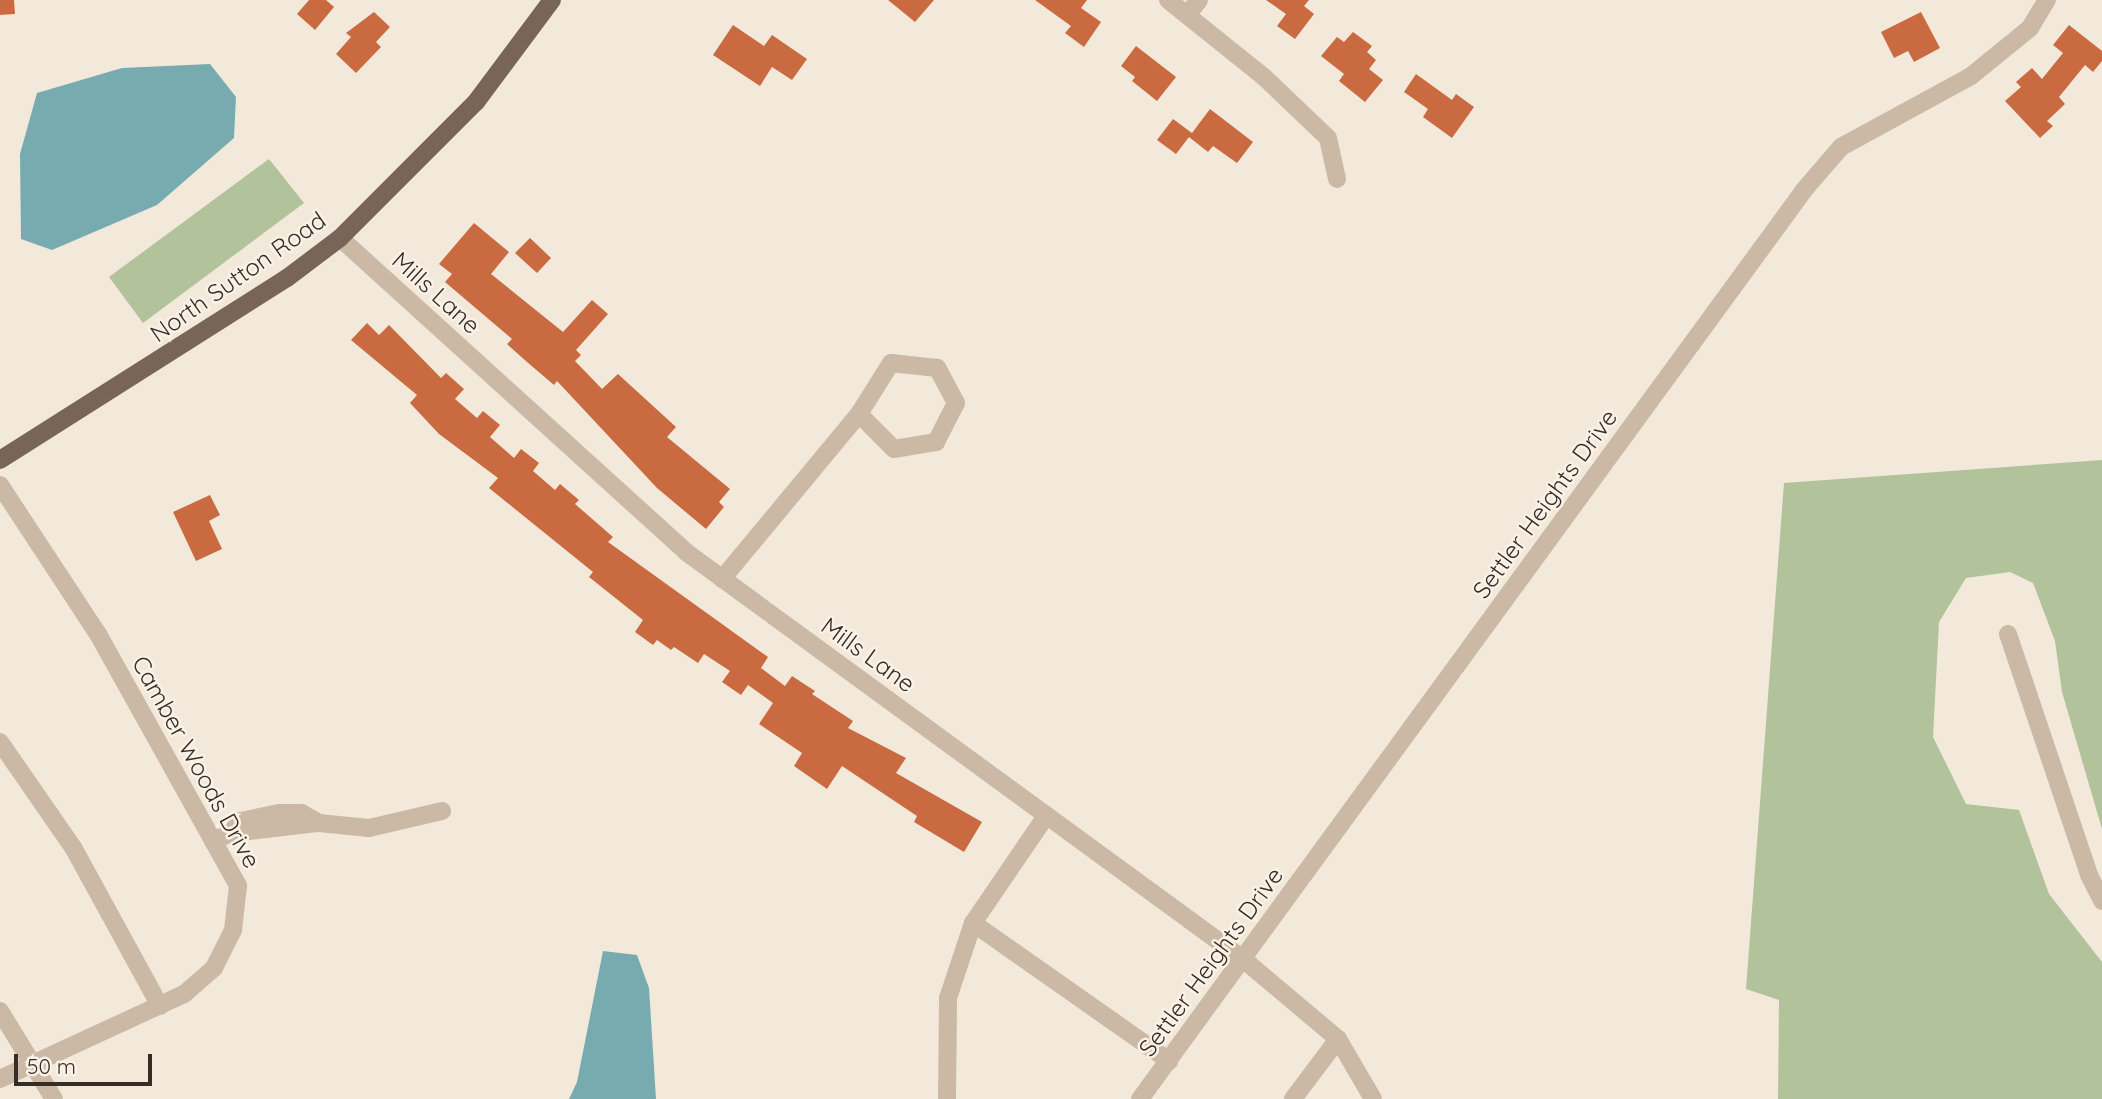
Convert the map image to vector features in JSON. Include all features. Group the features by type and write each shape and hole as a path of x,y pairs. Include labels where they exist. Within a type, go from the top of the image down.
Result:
{"main road":[{"name":"North Sutton Road","path":"0,460 287,278 340,238 476,102 552,0"}],"street":[{"path":"1168,0 1264,77 1328,138 1337,180"},
{"path":"1187,15 1199,0"},
{"name":"Settler Heights Drive","path":"1140,1099 1804,190 1841,147 1971,76 2031,28 2047,0"},
{"name":"Mills Lane","path":"340,238 608,483 722,579 1243,960 1338,1038 1373,1099"},
{"path":"722,579 859,414 891,363 937,369 956,403 936,442 894,449 859,414"},
{"name":"Camber Woods Drive","path":"0,485 97,634 238,886 233,930 215,968 184,994 34,1066 0,1079"},
{"path":"2008,634 2089,875 2102,901"},
{"path":"0,742 74,849 160,1006"},
{"path":"213,841 279,819 369,828 442,811"},
{"path":"947,1099 948,998 973,923 1046,816"},
{"path":"973,923 1169,1061"},
{"path":"0,1011 54,1099"},
{"path":"1293,1099 1338,1038"}],"green space":[{"path":"269,159 304,203 143,323 109,277"},
{"path":"2102,460 2102,829 2062,692 2055,641 2033,583 2010,572 1966,578 1939,622 1933,737 1966,804 2019,810 2049,894 2102,962 2102,1099 1778,1099 1779,1000 1746,989 1784,483"}],"water":[{"path":"210,64 236,97 234,138 157,205 52,250 21,239 20,154 37,93 122,68"},
{"path":"603,951 637,955 649,988 656,1099 569,1099 577,1082"}],"building":[{"path":"0,0 14,0 15,14 0,15"},
{"path":"309,0 326,0 334,7 315,30 297,14"},
{"path":"888,0 934,0 915,22"},
{"path":"1035,0 1087,0 1081,8 1101,22 1084,47 1065,33 1071,26"},
{"path":"1266,0 1309,0 1304,6 1314,14 1295,39 1277,26 1286,14"},
{"path":"374,12 390,27 376,42 381,47 356,73 336,54 351,37 346,33"},
{"path":"1921,12 1940,48 1914,62 1908,51 1894,58 1881,32"},
{"path":"733,25 764,46 772,35 807,59 792,80 772,67 760,86 713,55"},
{"path":"2069,25 2102,51 2102,61 2093,72 2085,65 2059,97 2065,104 2047,121 2053,126 2040,138 2005,101 2021,87 2016,82 2032,68 2042,79 2063,53 2053,45"},
{"path":"1353,32 1372,46 1367,52 1376,60 1369,69 1383,80 1365,102 1339,81 1344,74 1321,56 1337,37 1344,42"},
{"path":"1136,46 1176,77 1157,101 1132,81 1135,77 1121,66"},
{"path":"1416,74 1452,100 1456,94 1474,107 1452,138 1423,117 1428,109 1404,92"},
{"path":"1210,109 1253,142 1237,163 1213,146 1208,152 1189,137 1176,154 1157,140 1173,119 1192,133"},
{"path":"474,223 509,252 491,274 563,332 592,300 608,314 576,350 581,355 575,361 602,389 618,374 676,427 667,437 730,489 719,502 724,507 706,529 657,488 557,381 554,385 527,362 507,344 512,339 445,282 452,274 439,264"},
{"path":"530,238 551,258 537,273 515,253"},
{"path":"367,323 379,335 389,325 441,378 446,373 464,389 455,399 477,418 483,411 500,425 490,437 514,458 521,449 539,463 533,471 555,490 560,484 579,500 575,504 613,537 608,542 768,657 761,668 785,686 792,676 815,691 812,694 853,721 848,728 906,758 896,773 982,822 964,852 914,822 917,816 842,766 827,789 794,766 802,753 759,724 773,703 748,685 741,695 722,682 730,671 704,654 698,663 674,647 671,650 657,640 653,645 635,632 643,620 589,577 593,572 489,488 498,478 439,434 410,403 417,395 351,340"},
{"path":"210,495 220,515 209,521 222,549 196,561 173,512"}]}
